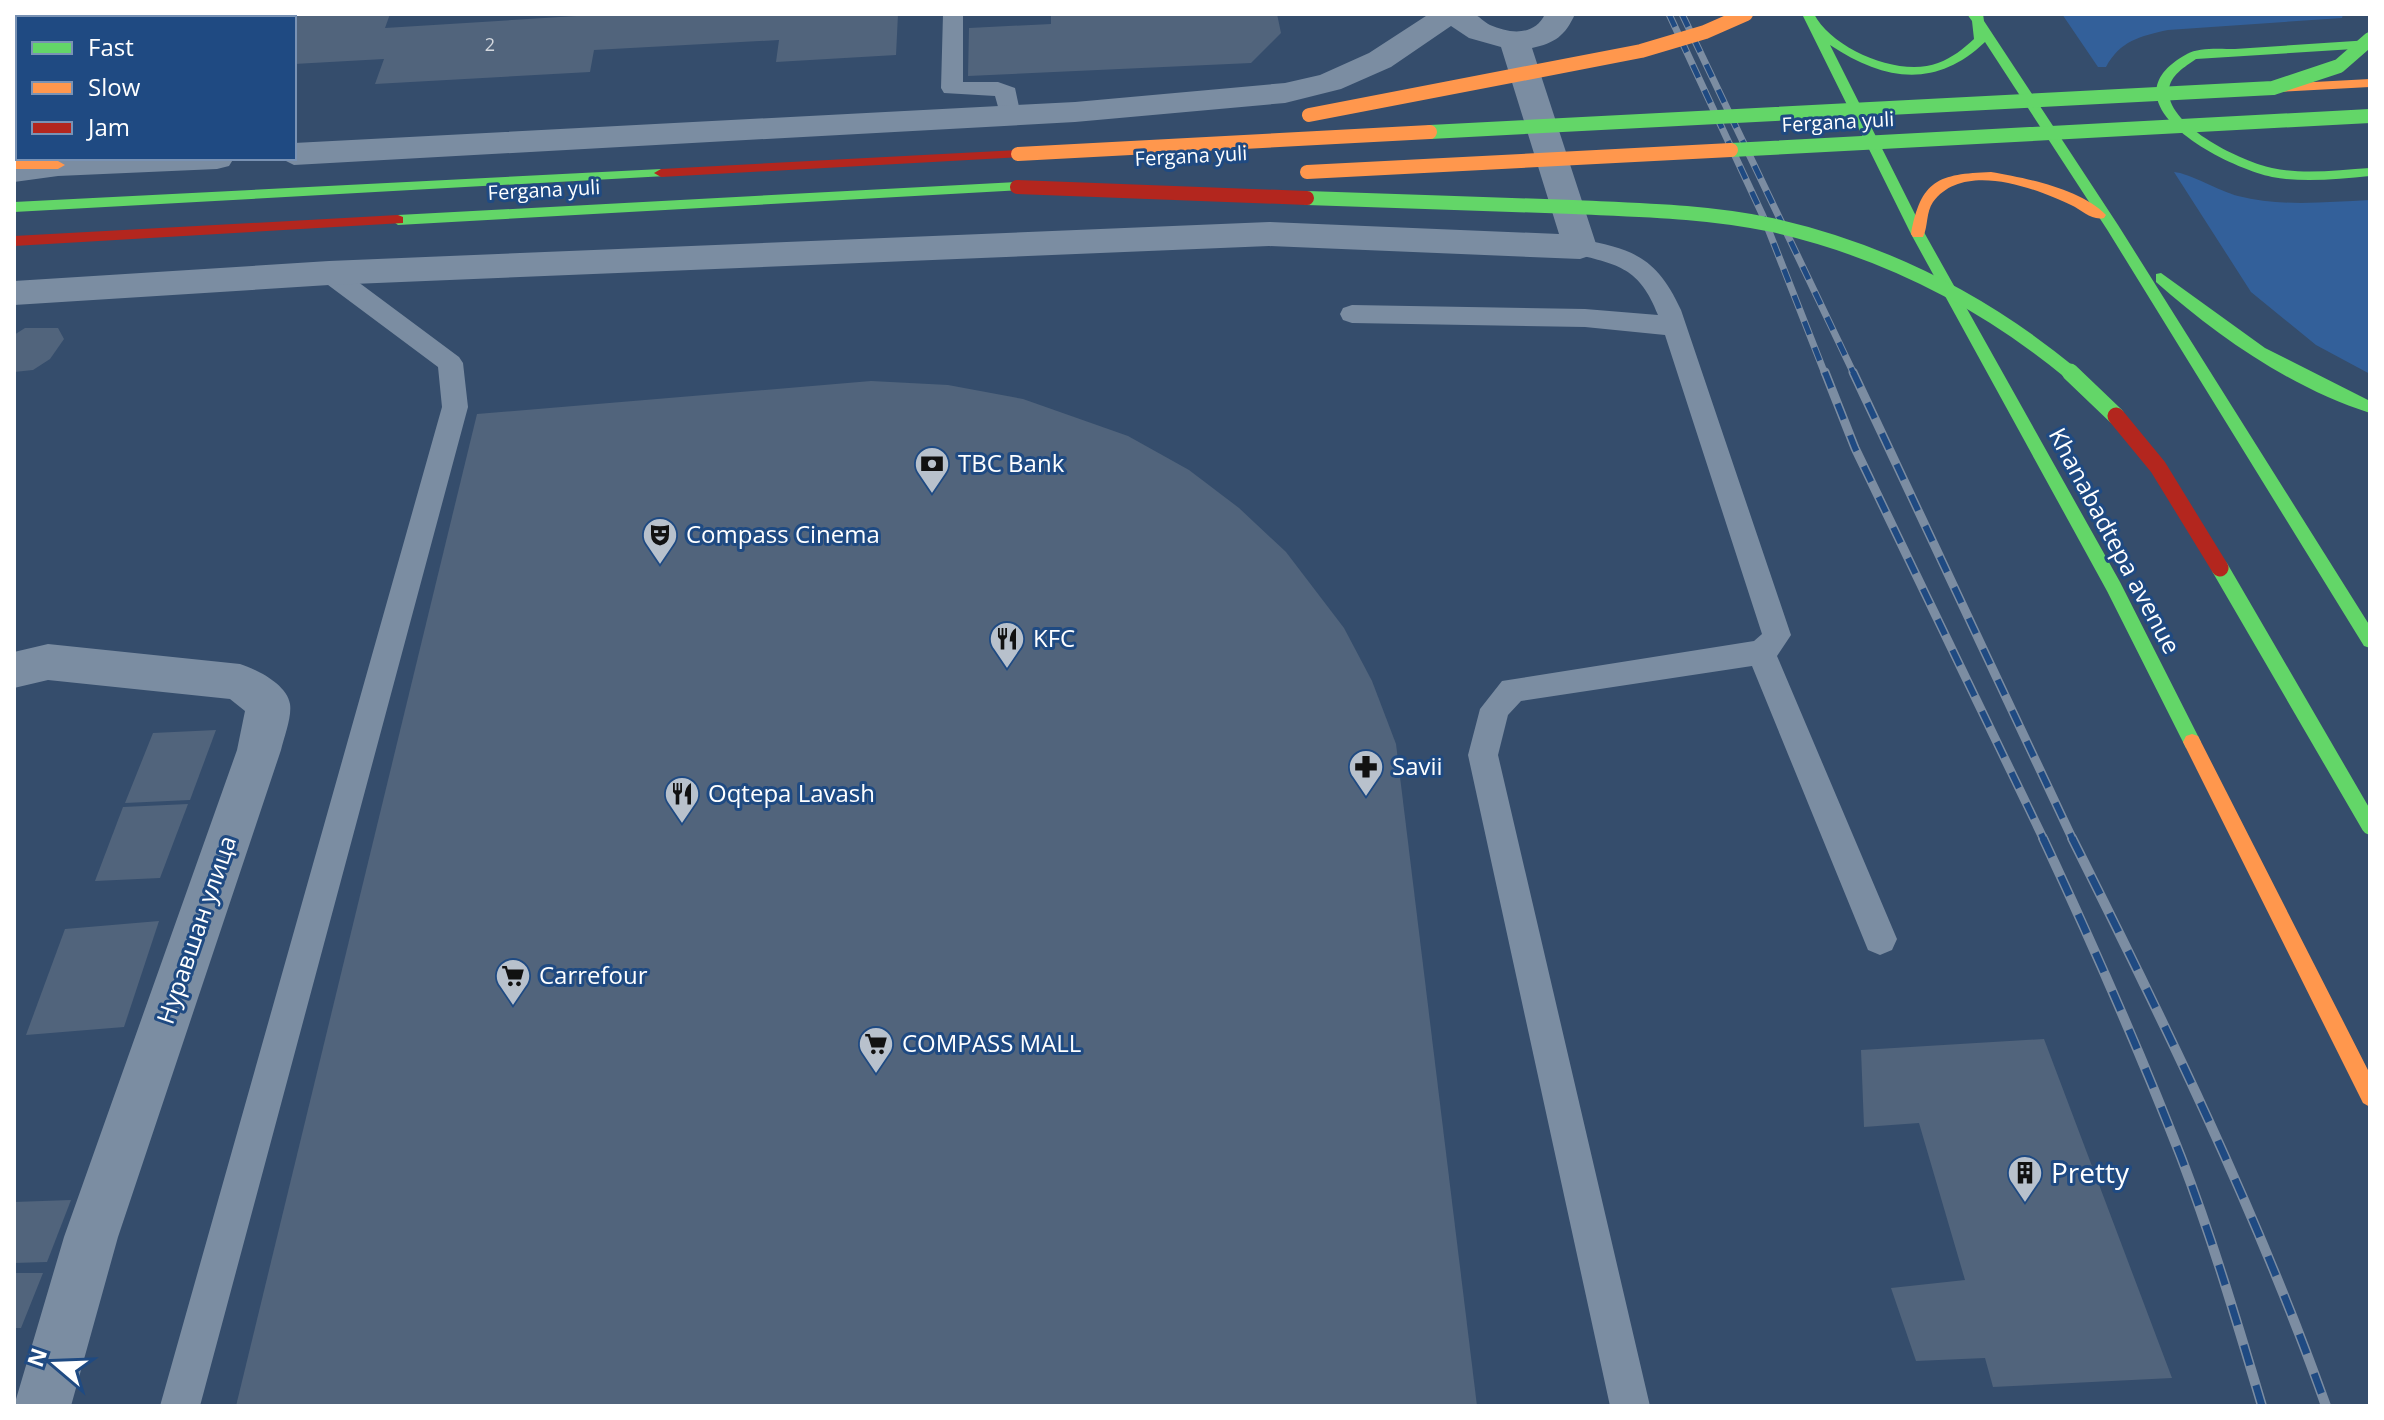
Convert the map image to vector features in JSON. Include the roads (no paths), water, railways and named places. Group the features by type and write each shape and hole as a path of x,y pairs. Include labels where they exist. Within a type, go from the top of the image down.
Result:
{"main road":[{"path":"1018,154 1218,132 1474,85 1670,44 1718,29 1746,14"},
{"path":"1812,21 1832,45 1858,60 1890,69 1922,71 1951,67 1971,56 1980,40 1976,17"},
{"path":"1976,17 2113,228 2370,641"},
{"name":"Khanabadtepa avenue","path":"1812,21 1918,234 2114,587 2370,1096"},
{"path":"2273,88 2309,80 2338,68 2370,42"},
{"path":"2370,42 2193,55 2172,65 2163,81 2162,90 2169,112 2191,136 2206,148 2243,165 2300,176 2370,172"},
{"name":"Fergana yuli","path":"14,207 2370,83"},
{"name":"Fergana yuli","path":"1286,173 2370,116"},
{"path":"2300,120 2370,127"},
{"name":"Fergana yuli","path":"14,241 1222,176"},
{"path":"1918,234 1918,211 1931,193 1955,181 1986,176 2021,178 2057,189 2089,206 2155,273 2209,321 2260,355 2370,407"},
{"path":"1017,187 1705,214 1748,220 1810,235 1912,275 1973,307 2027,341 2096,394 2129,428 2209,549 2370,826"}],"street":[{"path":"296,154 1010,116 1285,93 1330,82 1411,43 1436,25 1445,14"},
{"path":"1456,14 1464,25 1478,33 1514,41 1544,35 1554,28 1560,14"},
{"path":"14,293 329,273 1269,234 1580,247 1514,41"},
{"path":"1238,98 1282,113 1308,126 1325,141 1334,158 1333,178 1316,206 1296,222 1269,234"},
{"path":"14,168 172,160"},
{"name":"Нуравшан улица","path":"14,670 48,662 240,682 268,704 259,750 91,1237 42,1406"}],"lane":[{"path":"953,14 952,88 998,89 1007,93 1010,116"},
{"path":"1580,247 1617,253 1641,268 1662,291 1777,635 1771,645 1761,652 1513,690 1495,709 1483,755 1630,1406"},
{"path":"180,1406 455,407 450,363 329,273"},
{"path":"1352,314 1585,318 1663,324 1676,330"},
{"path":"1761,652 1880,939"}],"railway":[{"path":"1669,14 1763,216 1825,374"},
{"path":"1682,14 1854,374"},
{"path":"1825,372 1855,448 2044,840"},
{"path":"1853,372 2073,840"},
{"path":"2043,838 2115,996 2181,1157 2214,1249 2262,1406"},
{"path":"2072,838 2175,1048 2239,1189 2326,1406"}],"place":[{"name":"TBC Bank","path":"932,495"},
{"name":"Compass Cinema","path":"660,566"},
{"name":"KFC","path":"1007,670"},
{"name":"Savii","path":"1366,798"},
{"name":"Oqtepa Lavash","path":"682,825"},
{"name":"Carrefour","path":"513,1007"},
{"name":"COMPASS MALL","path":"876,1075"},
{"name":"Pretty","path":"2025,1204"}]}
